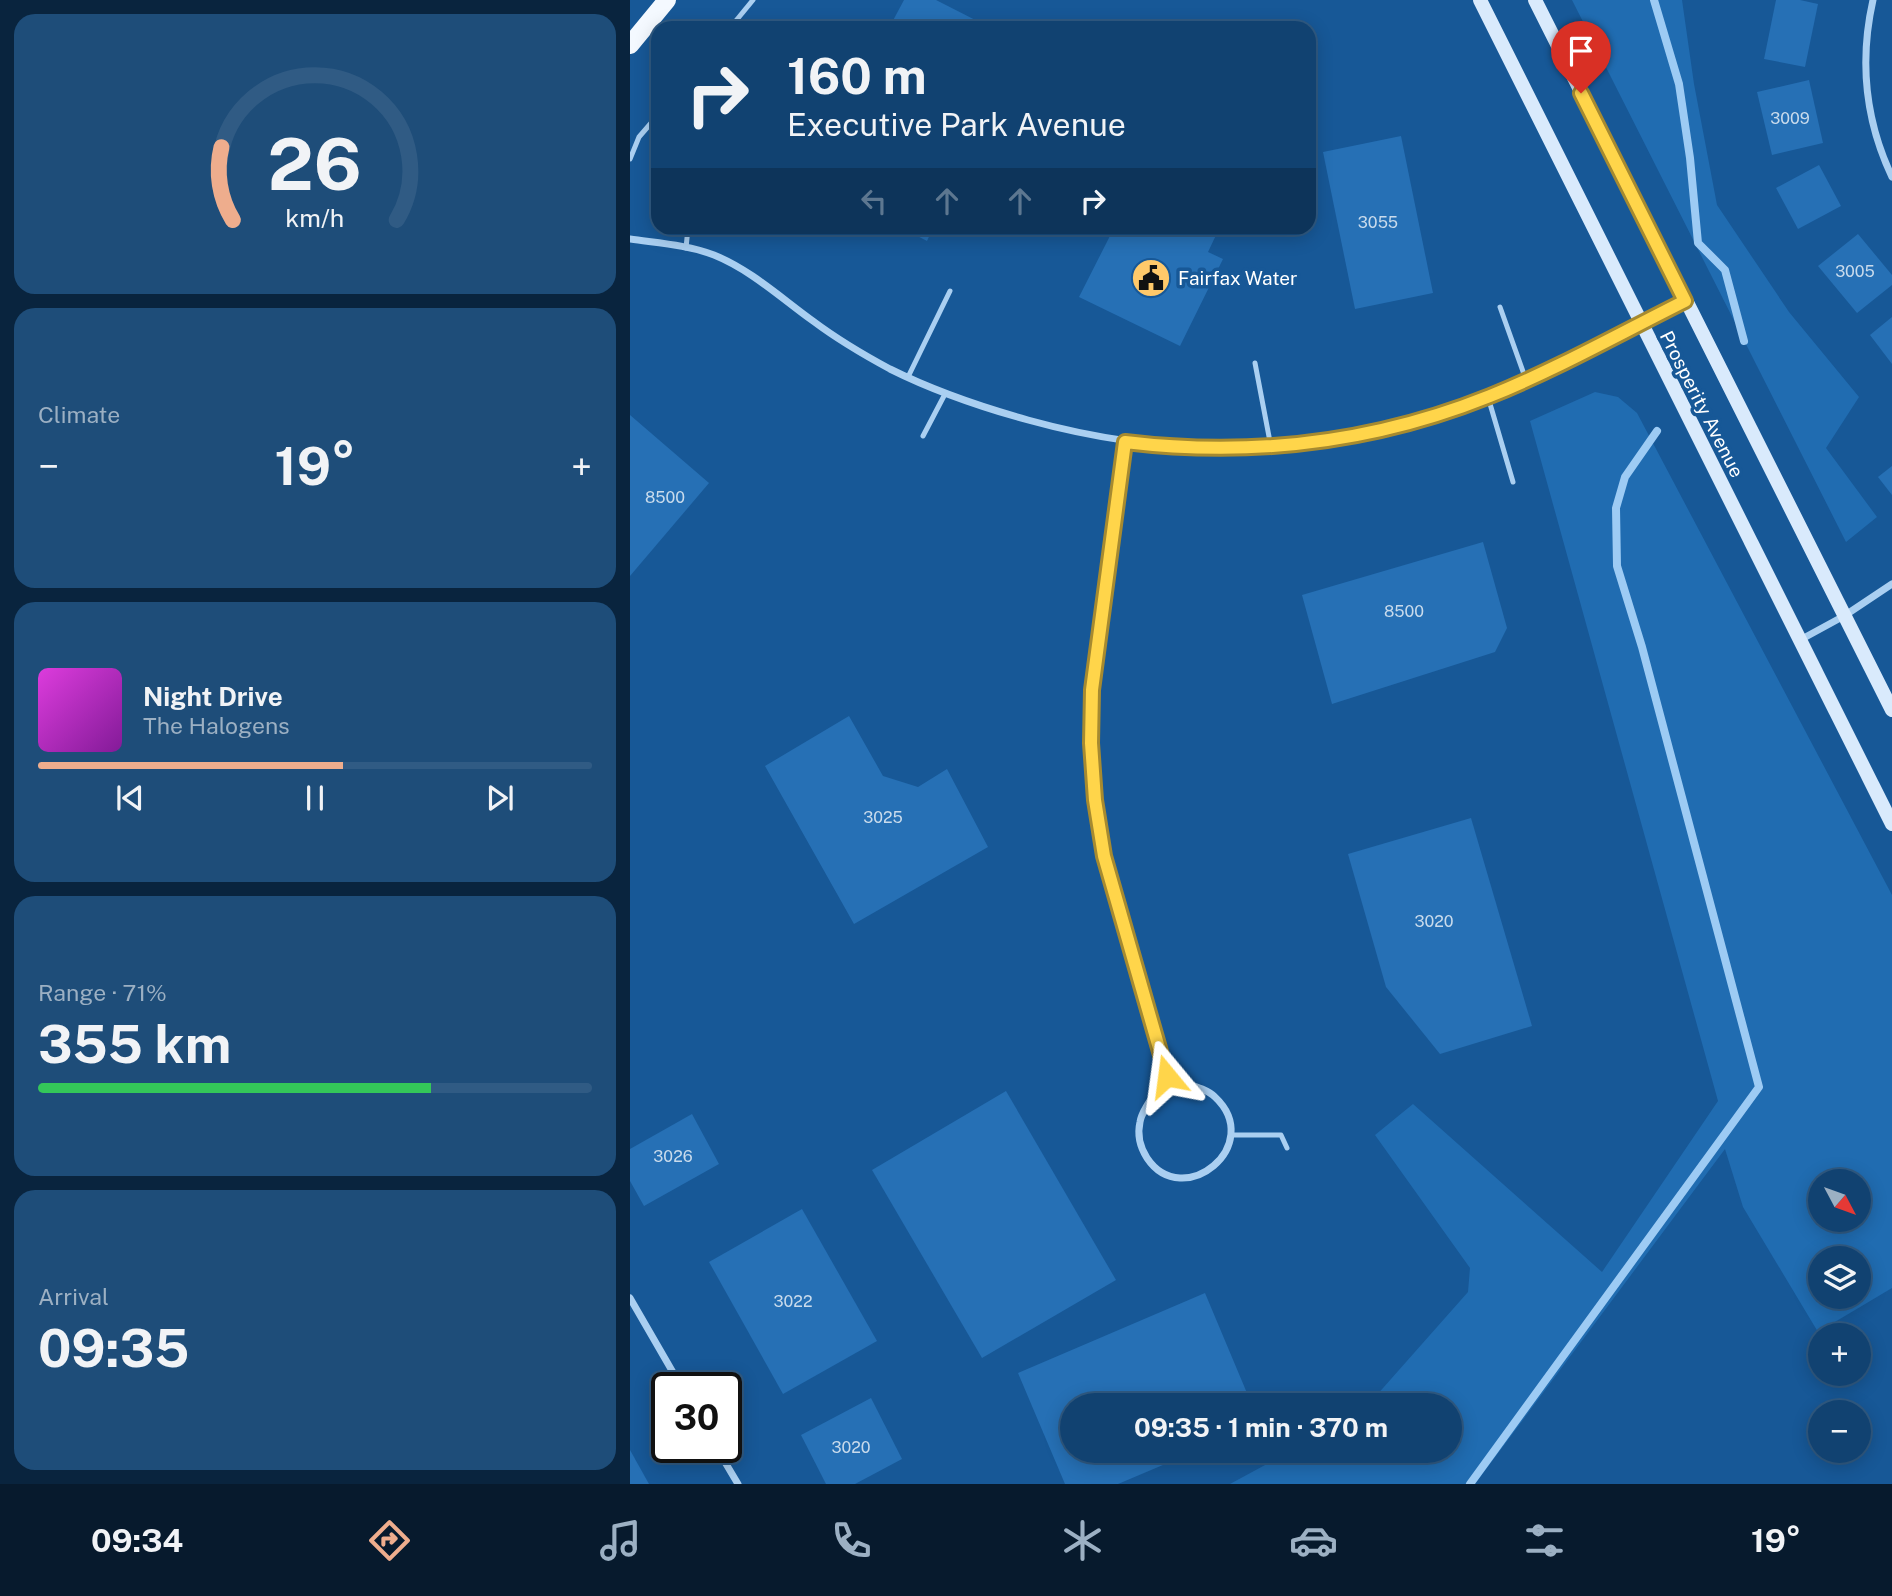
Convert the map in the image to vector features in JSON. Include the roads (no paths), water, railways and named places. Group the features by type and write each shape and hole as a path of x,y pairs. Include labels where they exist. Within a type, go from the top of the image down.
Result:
{"main road":[{"path":"630,45 667,0"},
{"name":"Prosperity Avenue","path":"1480,0 1892,824"},
{"name":"Prosperity Avenue","path":"1535,0 1892,710"}],"street":[{"path":"1873,0 1865,50 1865,82 1870,118 1892,177"},
{"path":"630,239 686,247 712,254 744,270 817,324 878,362 945,394 984,408 1052,427 1125,442 1234,449 1320,442 1413,422 1488,397 1685,301"},
{"path":"1125,442 1092,690 1091,743 1095,800 1104,856 1167,1076 1157,1094 1146,1106 1140,1120 1142,1150 1151,1163 1163,1172 1177,1177 1193,1177 1207,1172 1219,1162 1227,1150 1231,1135 1227,1113 1213,1095 1200,1087 1185,1085 1167,1076"},
{"path":"1799,641 1844,616 1892,584"},
{"path":"630,1298 673,1372"},
{"path":"726,1463 738,1484"}],"lane":[{"path":"736,21 753,0"},
{"path":"630,159 639,137 651,123"},
{"path":"686,247 687,235"},
{"path":"908,377 950,291"},
{"path":"1500,307 1526,380"},
{"path":"1255,363 1271,447"},
{"path":"923,436 945,394"},
{"path":"1488,397 1513,482"},
{"path":"1231,1135 1281,1135 1287,1148"}],"waterway":[{"path":"1654,0 1679,84 1690,158 1698,243 1725,270 1744,341"},
{"path":"1470,1484 1759,1087 1642,647 1617,566 1616,508 1625,477 1657,431"}],"place":[{"name":"Fairfax Water","path":"1151,278"}]}
